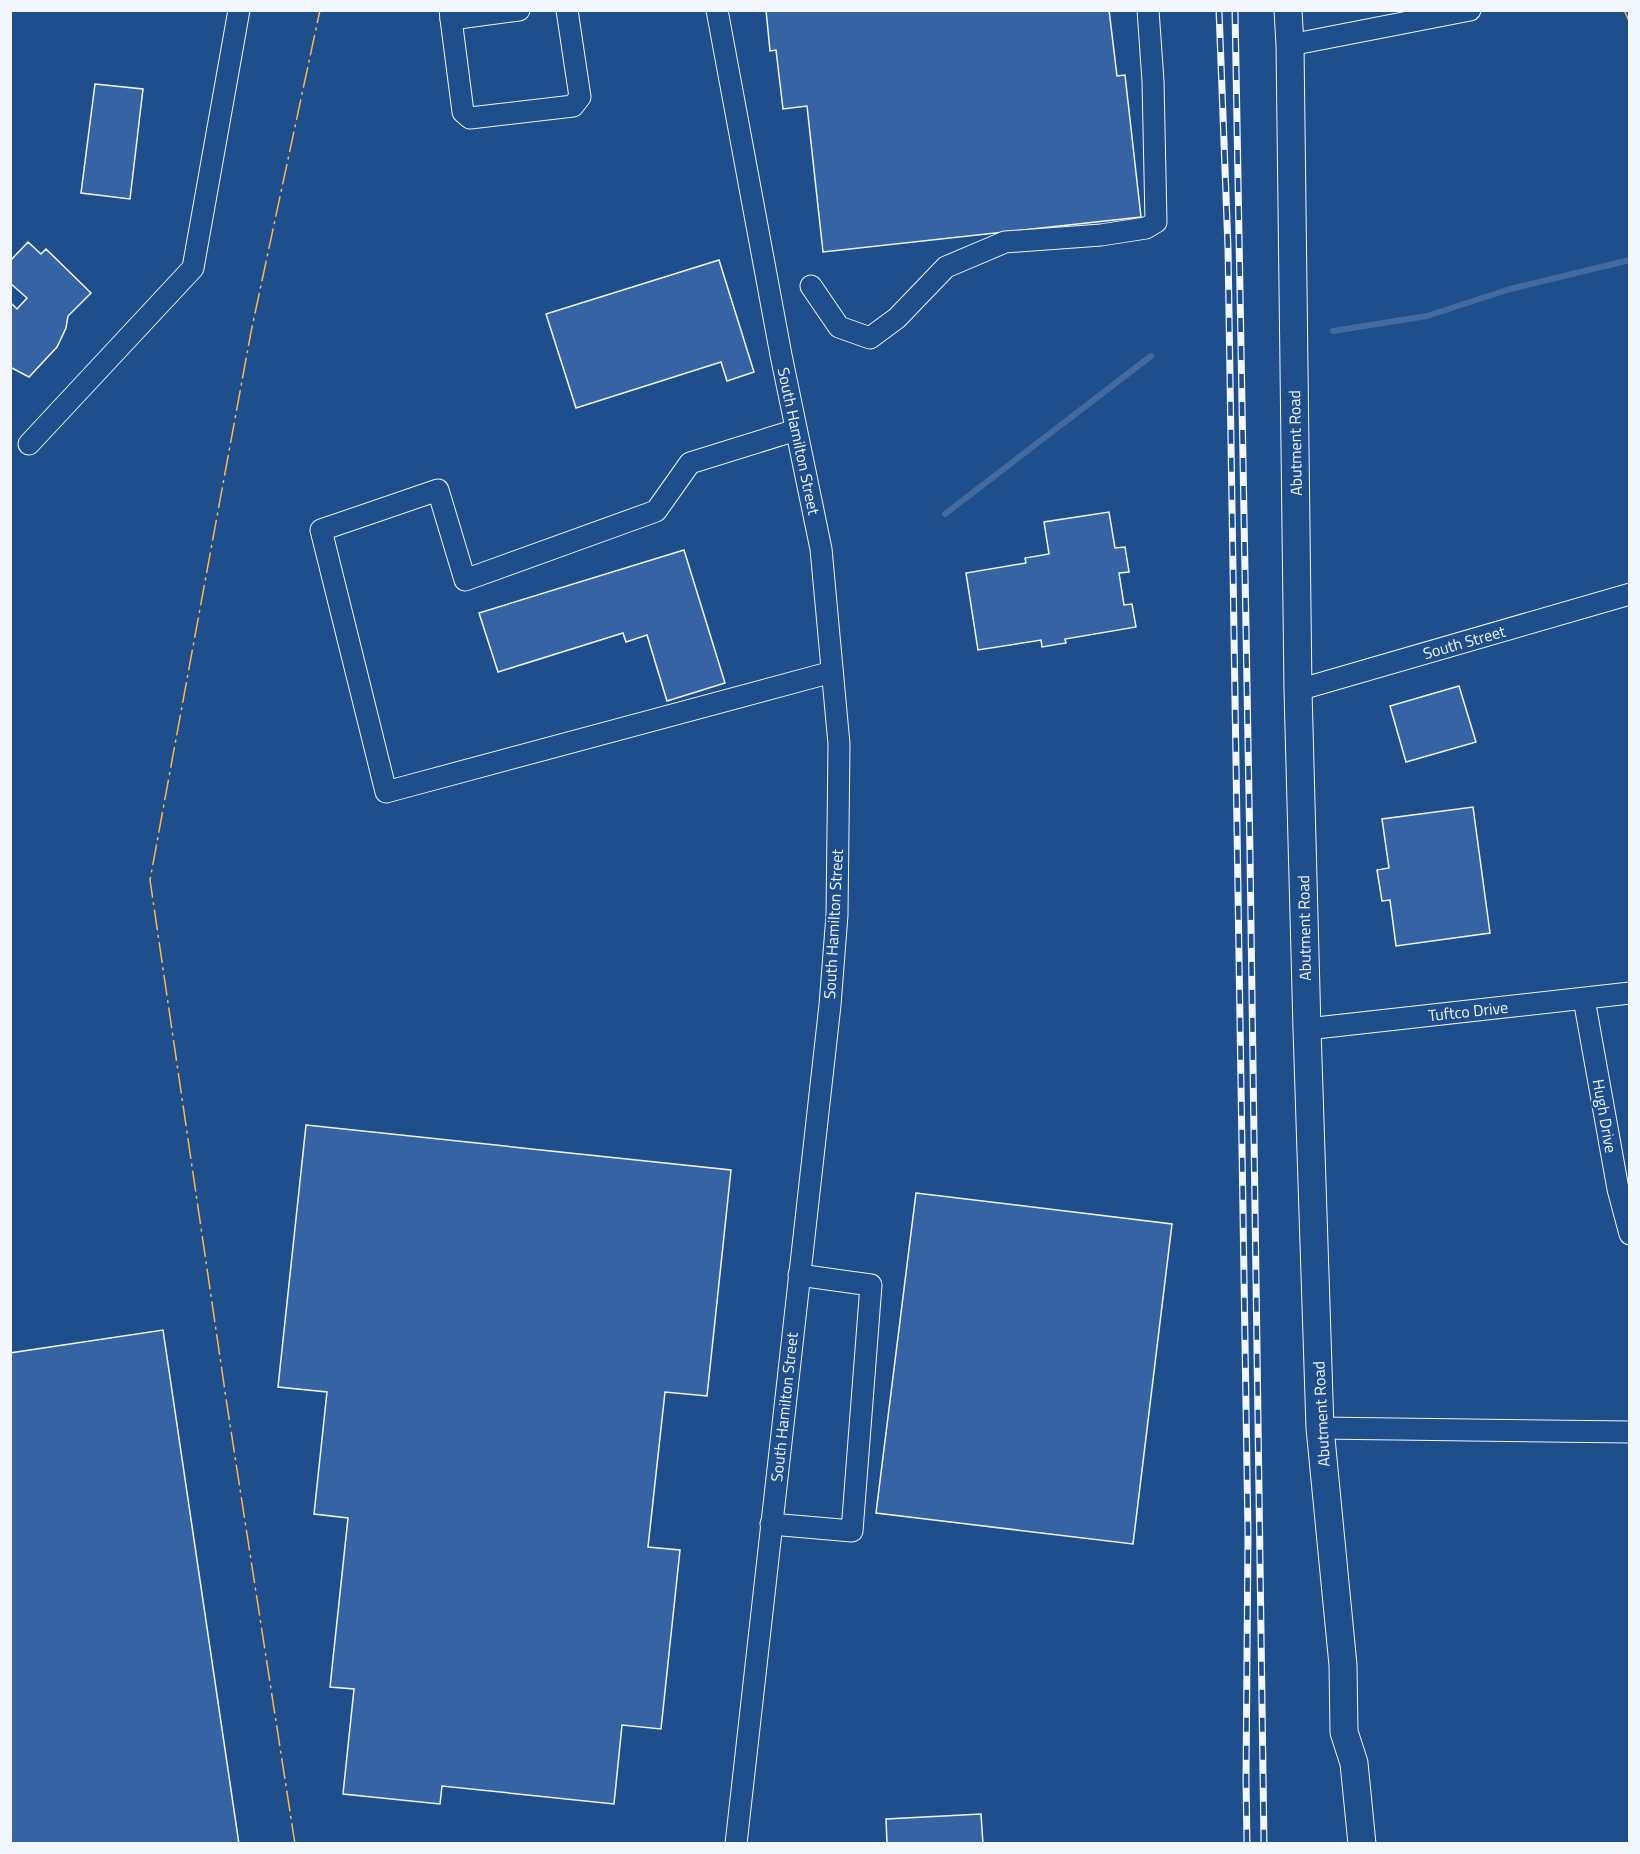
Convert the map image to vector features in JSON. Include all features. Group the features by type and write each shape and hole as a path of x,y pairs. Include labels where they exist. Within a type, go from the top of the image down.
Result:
{"main road":[{"name":"Abutment Road","path":"1288,10 1298,690 1320,1428 1343,1665 1344,1732 1354,1763 1362,1844"}],"street":[{"path":"29,444 193,268 239,10"},
{"path":"519,10 451,15 463,112 470,118 573,106 580,97 567,10"},
{"name":"South Hamilton Street","path":"717,10 796,430 821,549 839,744 837,915 830,1005 736,1844"},
{"path":"811,286 839,327 870,338 897,318 946,267 1005,242 1101,235 1146,228 1156,222 1154,81 1148,10"},
{"path":"1290,45 1470,10"},
{"path":"796,430 690,463 656,511 465,580 438,490 321,530 386,792 832,672"},
{"name":"South Street","path":"1298,690 1629,594"},
{"name":"Tuftco Drive","path":"1307,1029 1629,993"},
{"name":"Hugh Drive","path":"1584,999 1618,1189 1629,1234"},
{"path":"771,1524 852,1531 871,1285 799,1275"},
{"path":"1320,1428 1629,1432"}],"building":[{"path":"766,10 1109,10 1117,76 1125,75 1141,217 823,252 807,106 783,109 776,50 770,51"},
{"path":"95,84 143,89 130,199 81,193"},
{"path":"28,242 41,254 46,249 91,293 68,316 66,328 57,347 29,377 10,367 10,302 17,309 27,298 10,283 10,261"},
{"path":"719,260 754,372 727,381 721,362 576,408 546,314"},
{"path":"1109,512 1115,548 1125,547 1129,572 1119,573 1124,605 1132,604 1136,627 1065,639 1066,643 1042,647 1041,640 978,650 966,573 1026,563 1025,558 1049,554 1044,522"},
{"path":"684,550 725,683 667,701 647,635 626,642 623,633 498,672 479,613"},
{"path":"1459,686 1476,742 1406,762 1390,706"},
{"path":"1473,807 1490,933 1396,946 1390,900 1382,901 1377,870 1389,868 1382,819"},
{"path":"306,1125 731,1170 707,1396 665,1392 648,1547 680,1550 661,1729 622,1725 614,1804 442,1786 440,1804 343,1794 354,1689 330,1687 348,1518 314,1514 327,1392 278,1387"},
{"path":"916,1193 1172,1224 1133,1544 876,1513"},
{"path":"163,1330 239,1844 10,1844 10,1353"},
{"path":"981,1814 983,1844 887,1844 886,1819"}],"waterway":[{"path":"1333,331 1427,316 1510,289 1630,260"},
{"path":"945,514 1151,356"}],"railway":[{"path":"1219,10 1228,248 1248,1534 1247,1844"},
{"path":"1235,10 1264,1844"}],"power":[{"path":"295,1844 227,1405 150,880 251,332 320,10"},
{"path":"1624,10 1630,23"}]}
